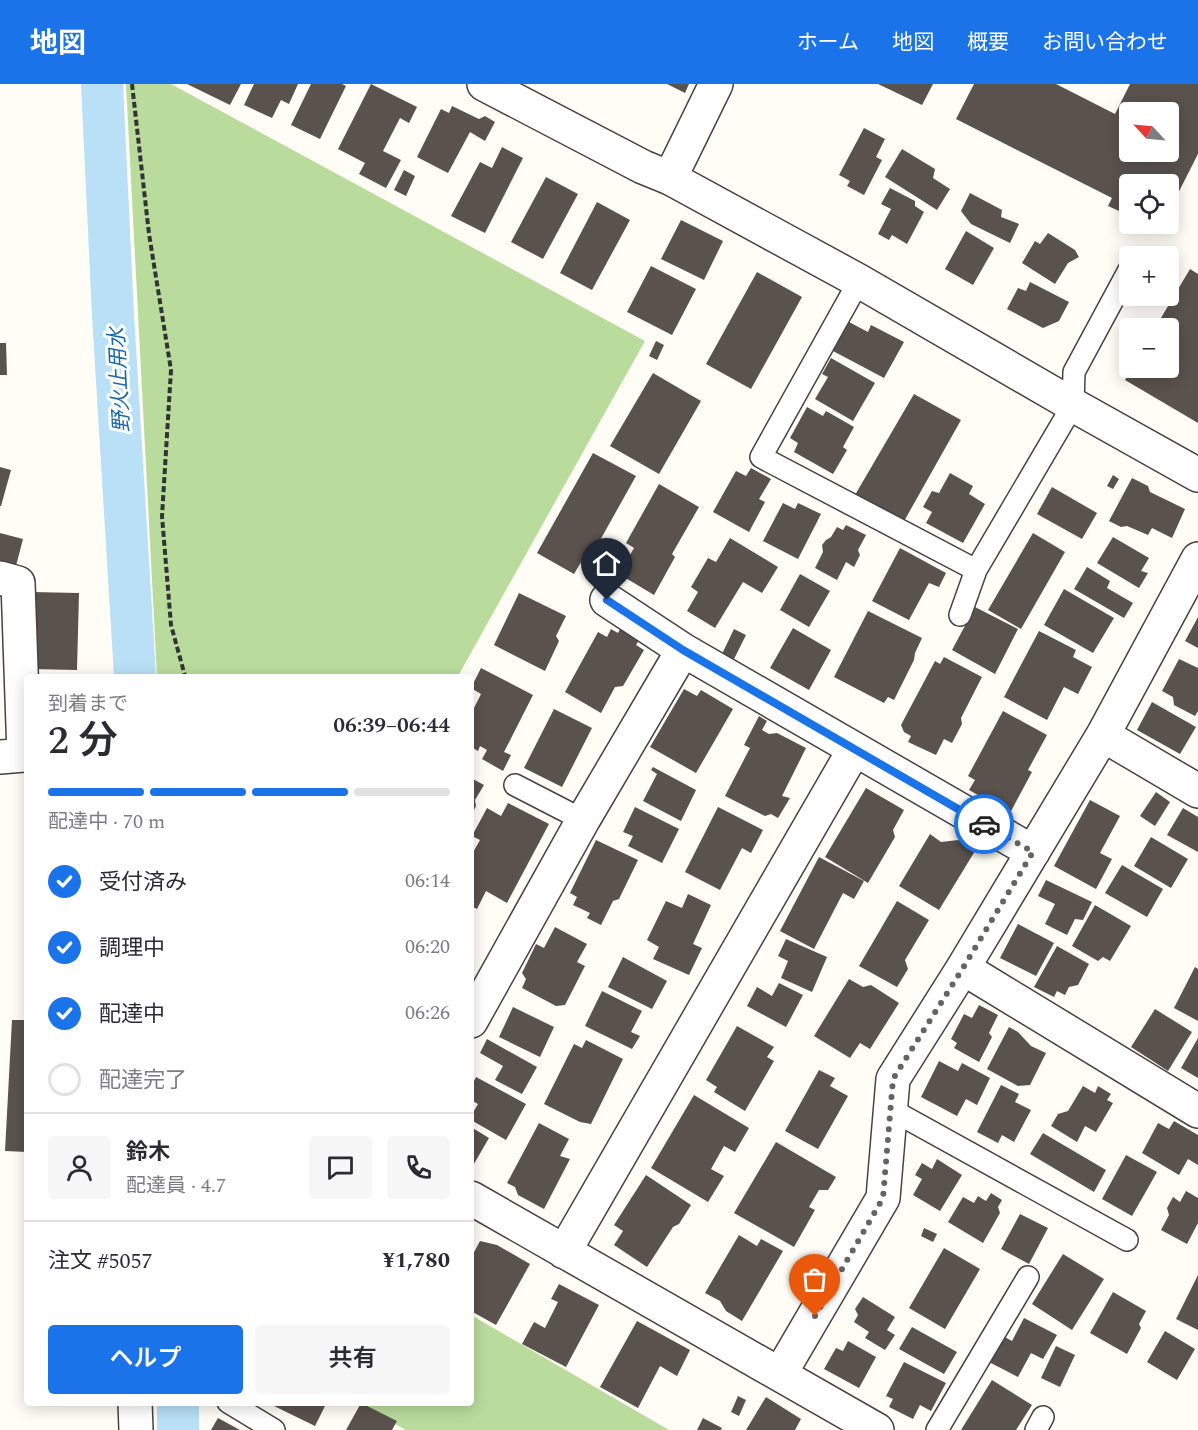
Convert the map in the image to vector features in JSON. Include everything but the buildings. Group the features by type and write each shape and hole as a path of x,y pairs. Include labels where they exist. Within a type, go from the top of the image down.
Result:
{"street":[{"path":"484,84 643,167 670,178 859,281 1198,475"},
{"path":"670,178 716,84"},
{"path":"780,1374 883,1198 893,1079 963,968 1103,735 1198,559"},
{"path":"0,578 18,583 24,755 0,757"},
{"path":"607,600 683,650 1033,852"},
{"path":"474,1016 583,820 683,650"},
{"path":"1103,735 1198,791"},
{"path":"564,1252 854,750"},
{"path":"963,968 1198,1111"},
{"path":"474,1200 877,1430"},
{"path":"135,1406 136,1430"}],"lane":[{"path":"859,281 761,457 976,570"},
{"path":"960,615 976,570 1073,405 1074,372 1119,289"},
{"path":"515,785 583,820"},
{"path":"890,1109 1127,1239"},
{"path":"937,1430 1028,1277"},
{"path":"235,1406 274,1430"}],"path":[{"path":"132,84 149,234 171,370 162,516 171,625 184,674"}],"green space":[{"path":"126,84 171,84 645,341 459,674 157,674"},
{"path":"474,1317 669,1430 406,1430 362,1406 474,1406"}],"waterway":[{"name":"野火止用水","path":"102,84 113,315 135,674"},
{"name":"野火止用水","path":"178,1406 178,1430"}],"way so far":[{"path":"815,1316 883,1198 893,1079 1033,852 984,824"}],"route":[{"path":"607,600 683,650 984,824"}]}
